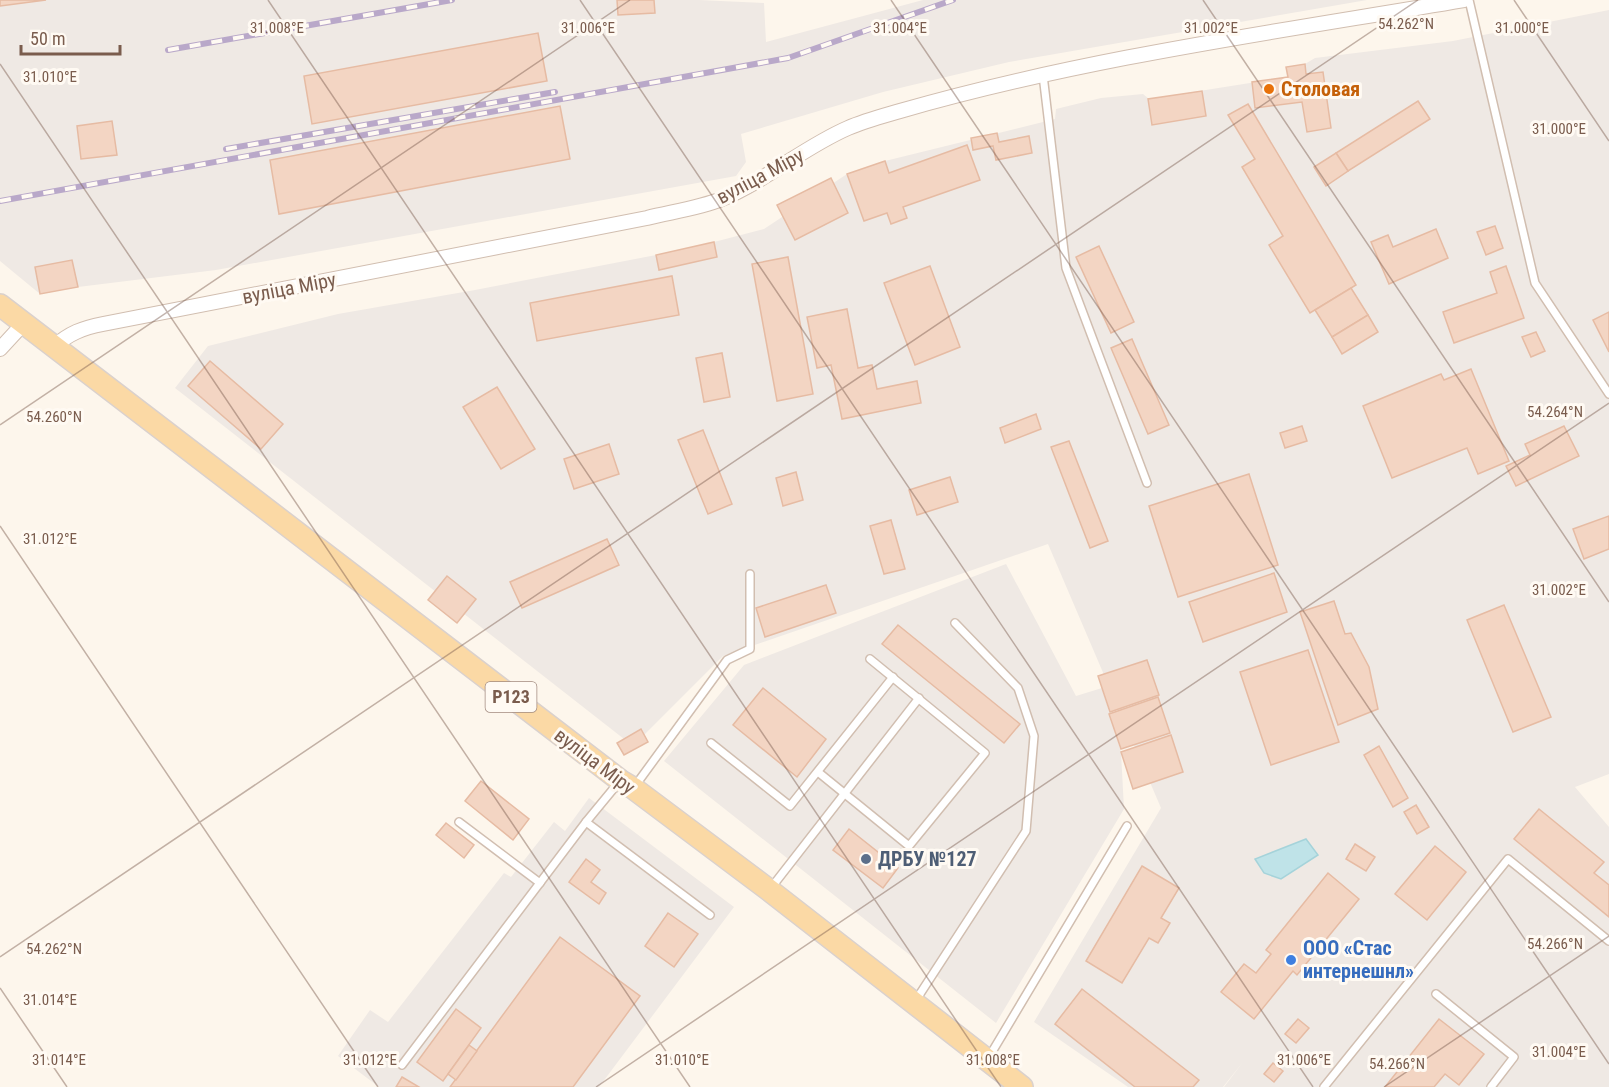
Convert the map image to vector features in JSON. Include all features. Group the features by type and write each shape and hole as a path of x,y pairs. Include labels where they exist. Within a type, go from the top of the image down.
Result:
{"main road":[{"name":"вуліца Міру","path":"0,305 769,890 1022,1087"}],"street":[{"name":"вуліца Міру","path":"54,347 65,337 80,329 647,218 720,200 755,183 798,155 849,128 900,111 1043,75 1278,31 1467,0"},
{"path":"0,349 24,323"}],"lane":[{"path":"1467,0 1535,283 1609,394"},
{"path":"1043,75 1066,268 1147,483"},
{"path":"402,1065 586,822 627,784 727,660 750,650 750,574"},
{"path":"915,1002 1026,831 1034,735 1018,688 955,623"},
{"path":"818,772 909,846 985,753 870,659"},
{"path":"711,743 790,806 893,677"},
{"path":"769,890 919,698"},
{"path":"459,822 540,883"},
{"path":"586,822 710,915"},
{"path":"988,1059 1126,825"},
{"path":"1324,1087 1508,860 1609,941"},
{"path":"1436,994 1514,1057 1491,1087"}],"shaded area":[{"path":"0,0 699,0 764,3 766,42 923,0 1367,0 1009,62 883,92 741,134 746,162 736,176 216,270 78,287 40,294 0,261"},
{"path":"1609,10 1609,774 1575,787 1609,827 1609,1087 1224,1087 1243,1062 1223,1087 1128,1087 1034,1022 1161,808 1048,544 723,656 633,746 175,388 208,346 338,314 656,255 659,270 717,257 714,242 764,229 847,174 885,161 1055,119 1056,109 1101,98 1143,94 1149,99 1287,77 1286,67 1305,64 1315,58 1453,41"},
{"name":"ДРБУ №127","path":"1006,564 1076,696 1102,688 1121,752 1124,809 996,1023 664,761 744,665"},
{"path":"589,798 734,907 599,1087 379,1087 338,1056 370,1010 388,1022 504,873 511,877 554,822 565,831"}],"water":[{"path":"1306,839 1318,855 1281,879 1264,873 1255,859"}],"building":[{"path":"0,0 46,0 0,6"},
{"path":"617,0 654,0 655,13 618,15"},
{"path":"538,33 547,81 312,124 304,76"},
{"path":"1305,64 1306,74 1323,72 1331,128 1307,132 1302,102 1255,108 1252,82 1288,77 1286,67"},
{"path":"1202,91 1206,116 1152,125 1148,99"},
{"path":"1418,101 1430,119 1348,171 1336,153"},
{"path":"1248,104 1356,285 1310,313 1269,245 1283,236 1242,167 1255,159 1228,115"},
{"path":"560,106 570,159 279,214 270,160"},
{"path":"112,121 117,155 81,159 77,126"},
{"path":"997,133 999,142 1029,136 1032,153 996,160 993,146 973,150 971,138"},
{"path":"967,145 980,180 903,207 907,218 891,224 887,213 864,221 847,174 885,161 889,173"},
{"path":"1336,153 1348,171 1326,186 1314,167"},
{"path":"831,178 848,213 795,240 777,205"},
{"path":"1495,226 1503,248 1486,255 1477,232"},
{"path":"1436,229 1448,258 1389,284 1371,242 1388,235 1393,247"},
{"path":"714,242 717,257 659,270 656,255"},
{"path":"1099,246 1134,322 1111,333 1076,257"},
{"path":"788,257 813,394 777,401 752,264"},
{"path":"72,260 78,287 40,294 35,267"},
{"path":"930,266 960,347 915,365 884,283"},
{"path":"1506,266 1524,318 1454,343 1443,312 1497,293 1490,272"},
{"path":"672,276 679,315 537,341 530,303"},
{"path":"1351,288 1368,315 1332,337 1315,310"},
{"path":"847,309 858,368 872,365 877,389 917,381 921,403 842,419 831,365 817,368 807,317"},
{"path":"1609,312 1609,352 1593,320"},
{"path":"1368,315 1378,332 1342,354 1332,337"},
{"path":"1536,332 1545,351 1531,357 1522,337"},
{"path":"1132,339 1169,425 1148,434 1111,348"},
{"path":"722,353 730,397 704,402 696,358"},
{"path":"210,361 283,424 261,449 188,386"},
{"path":"1471,369 1509,461 1478,474 1467,448 1392,478 1363,406 1441,374 1444,380"},
{"path":"497,387 535,449 501,469 463,407"},
{"path":"1036,414 1041,429 1005,443 1000,428"},
{"path":"1302,426 1307,441 1285,448 1280,433"},
{"path":"1564,426 1579,456 1516,486 1506,466 1530,455 1525,444"},
{"path":"703,430 732,504 708,514 678,440"},
{"path":"1069,441 1108,541 1090,548 1051,447"},
{"path":"609,444 619,474 574,489 564,459"},
{"path":"796,472 803,500 783,506 776,478"},
{"path":"1249,474 1278,565 1178,597 1149,506"},
{"path":"950,477 958,502 917,515 909,490"},
{"path":"1609,516 1609,549 1584,559 1573,529"},
{"path":"891,520 905,569 884,574 870,526"},
{"path":"607,539 619,565 522,608 510,582"},
{"path":"1274,573 1287,612 1203,642 1189,602"},
{"path":"447,576 476,599 457,623 428,600"},
{"path":"826,585 836,613 765,637 756,608"},
{"path":"1334,601 1345,634 1351,633 1369,667 1378,709 1338,725 1300,612"},
{"path":"1504,605 1551,717 1513,732 1467,620"},
{"path":"898,625 1020,724 1004,743 882,644"},
{"path":"1308,650 1339,742 1271,765 1240,672"},
{"path":"1147,660 1159,695 1110,712 1098,676"},
{"path":"763,688 826,739 797,777 733,725"},
{"path":"1158,697 1170,733 1121,749 1109,714"},
{"path":"641,729 648,742 624,755 617,743"},
{"path":"1171,735 1183,772 1133,789 1121,752"},
{"path":"1379,746 1408,798 1393,807 1364,755"},
{"path":"481,781 529,819 513,840 465,801"},
{"path":"1416,805 1429,827 1417,834 1404,812"},
{"path":"1539,809 1604,862 1594,873 1609,885 1609,917 1514,839"},
{"path":"446,823 474,845 464,858 436,835"},
{"name":"ДРБУ №127","path":"849,829 898,868 883,888 833,850"},
{"path":"1355,844 1375,857 1366,871 1346,859"},
{"path":"1435,846 1466,872 1427,920 1395,894"},
{"path":"586,859 600,870 591,882 606,893 599,904 569,882"},
{"path":"1142,866 1179,888 1161,918 1170,923 1158,943 1149,938 1122,983 1086,961"},
{"path":"1328,873 1359,899 1297,975 1293,971 1254,1019 1221,992 1244,964 1256,973 1271,954 1266,950"},
{"path":"668,913 698,934 674,967 645,946"},
{"path":"560,937 640,996 573,1087 450,1087"},
{"path":"1082,989 1199,1080 1193,1087 1135,1087 1055,1024"},
{"path":"456,1009 481,1028 443,1081 417,1062"},
{"path":"1298,1019 1309,1028 1296,1043 1285,1034"},
{"path":"1439,1019 1484,1054 1459,1085 1445,1074 1434,1087 1385,1087"},
{"path":"469,1045 477,1051 456,1080 448,1074"},
{"path":"1273,1063 1283,1071 1274,1082 1264,1074"},
{"path":"402,1077 419,1087 396,1087"}],"railway":[{"path":"168,50 452,0"},
{"path":"0,201 788,58 953,0"},
{"path":"226,149 555,92"}],"place":[{"name":"Столовая","path":"1269,89"},
{"name":"ДРБУ №127","path":"866,859"},
{"name":"ООО «Стас интернешнл»","path":"1291,960"}]}
